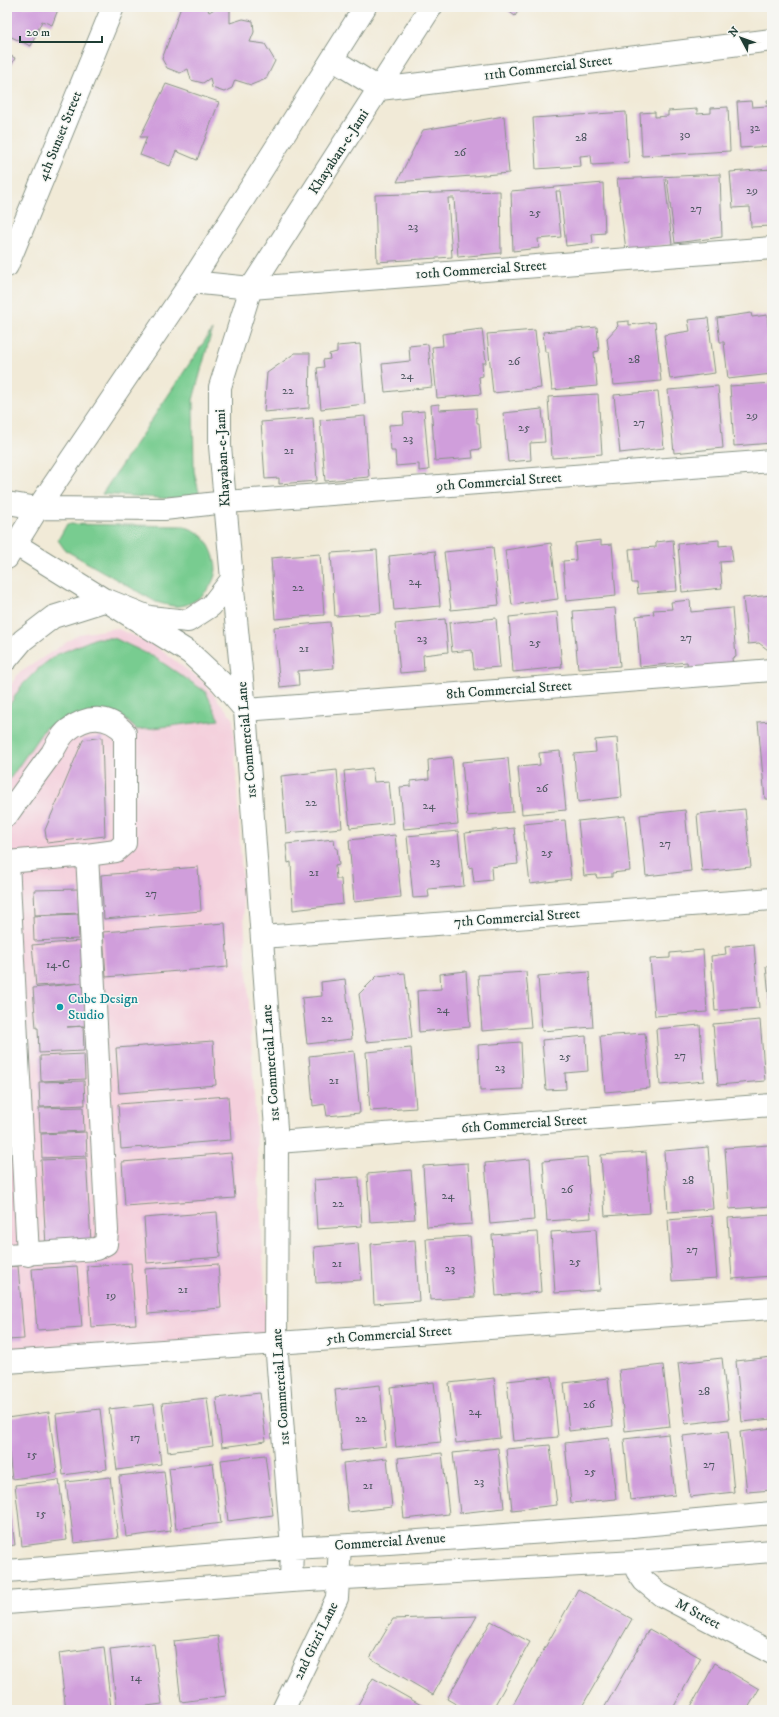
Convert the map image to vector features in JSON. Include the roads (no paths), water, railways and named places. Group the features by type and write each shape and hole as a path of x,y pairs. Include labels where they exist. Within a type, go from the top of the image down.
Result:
{"street":[{"name":"4th Sunset Street","path":"7,266 113,7"},
{"path":"246,710 221,682 190,653 107,600 10,547 191,282 365,7"},
{"name":"Khayaban-e-Jami","path":"232,579 220,446 220,387 251,288 380,89 431,7"},
{"name":"11th Commercial Street","path":"380,89 772,40"},
{"path":"332,59 380,89"},
{"name":"10th Commercial Street","path":"191,282 251,288 772,248"},
{"name":"9th Commercial Street","path":"7,503 38,508 164,509 226,502 772,461"},
{"path":"7,659 23,640 53,617 107,600 149,617 188,621 211,606 232,579"},
{"name":"1st Commercial Lane","path":"232,579 246,710 277,1142 276,1342 292,1548 291,1580"},
{"name":"8th Commercial Street","path":"246,710 772,670"},
{"path":"7,815 67,731 84,721 96,718 108,719 118,724 125,733 125,843 116,850 87,855 8,862 17,1255 96,1249 106,1244 107,1231 87,855"},
{"name":"7th Commercial Street","path":"262,937 772,899"},
{"name":"6th Commercial Street","path":"277,1142 772,1105"},
{"name":"5th Commercial Street","path":"7,1362 772,1308"},
{"name":"Commercial Avenue","path":"7,1571 292,1548 624,1526 772,1513"},
{"name":"2nd Gizri Lane","path":"283,1710 338,1598 340,1546"},
{"path":"7,1603 291,1580 636,1562 772,1551"},
{"name":"M Street","path":"636,1562 637,1571 644,1581 661,1595 772,1654"}],"place":[{"name":"Cube Design Studio","path":"60,1007"}]}
